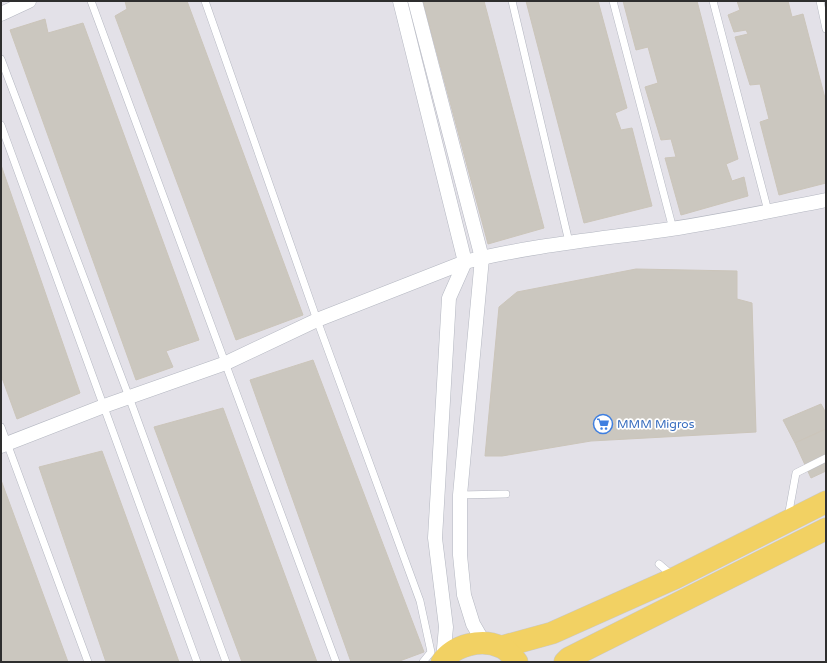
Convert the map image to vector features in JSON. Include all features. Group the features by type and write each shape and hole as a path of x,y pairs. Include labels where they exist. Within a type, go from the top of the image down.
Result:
{"main road":[{"path":"436,661 469,644 493,645 552,633 667,571 788,521 826,502"},
{"path":"565,662 569,658 826,529"},
{"path":"493,645 512,655 517,662"}],"street":[{"path":"1,14 30,1"},
{"path":"400,1 465,262 449,298 435,538 446,627 436,661"},
{"path":"415,1 482,258 460,495 460,555 464,595 473,624 493,645"},
{"path":"4,444 104,406 226,364 317,320 465,262 570,242 672,229 826,200"},
{"path":"438,494 460,495"}],"lane":[{"path":"91,1 336,662"},
{"path":"205,1 317,320 420,601 431,652 436,661"},
{"path":"512,1 570,242"},
{"path":"613,1 672,229"},
{"path":"713,1 768,211"},
{"path":"820,1 826,28"},
{"path":"1,59 129,397 226,662"},
{"path":"1,125 197,662"},
{"path":"1,427 4,444 88,662"},
{"path":"788,521 796,473 826,458"},
{"path":"460,495 506,494"}],"shaded area":[{"path":"1,1 826,1 826,662 1,662"}],"building":[{"path":"125,1 187,1 303,315 236,340 115,16 127,9"},
{"path":"423,1 484,1 544,228 488,244"},
{"path":"526,1 598,1 627,108 615,113 621,130 632,128 652,206 584,223"},
{"path":"623,1 697,1 738,159 726,164 732,181 744,177 748,196 681,215 665,158 676,157 671,139 661,140 645,87 658,83 648,47 636,50"},
{"path":"737,1 788,1 792,17 803,14 826,102 826,183 779,195 760,122 769,119 760,84 750,85 735,37 748,34 746,30 734,32 728,15 740,10"},
{"path":"45,19 48,33 83,23 199,340 166,351 173,367 136,380 10,30"},
{"path":"1,165 80,393 17,419 1,375"},
{"path":"636,269 737,271 737,299 752,303 756,432 591,441 502,456 485,456 499,307 517,292"},
{"path":"313,360 424,652 397,662 351,662 250,380"},
{"path":"821,404 826,413 826,429 795,443 783,420"},
{"path":"223,408 317,662 242,662 154,427"},
{"path":"826,429 826,471 811,478 795,443"},
{"path":"102,451 179,662 106,662 39,467"},
{"path":"1,480 68,662 1,662"}],"place":[{"name":"MMM Migros","path":"603,424"}]}
